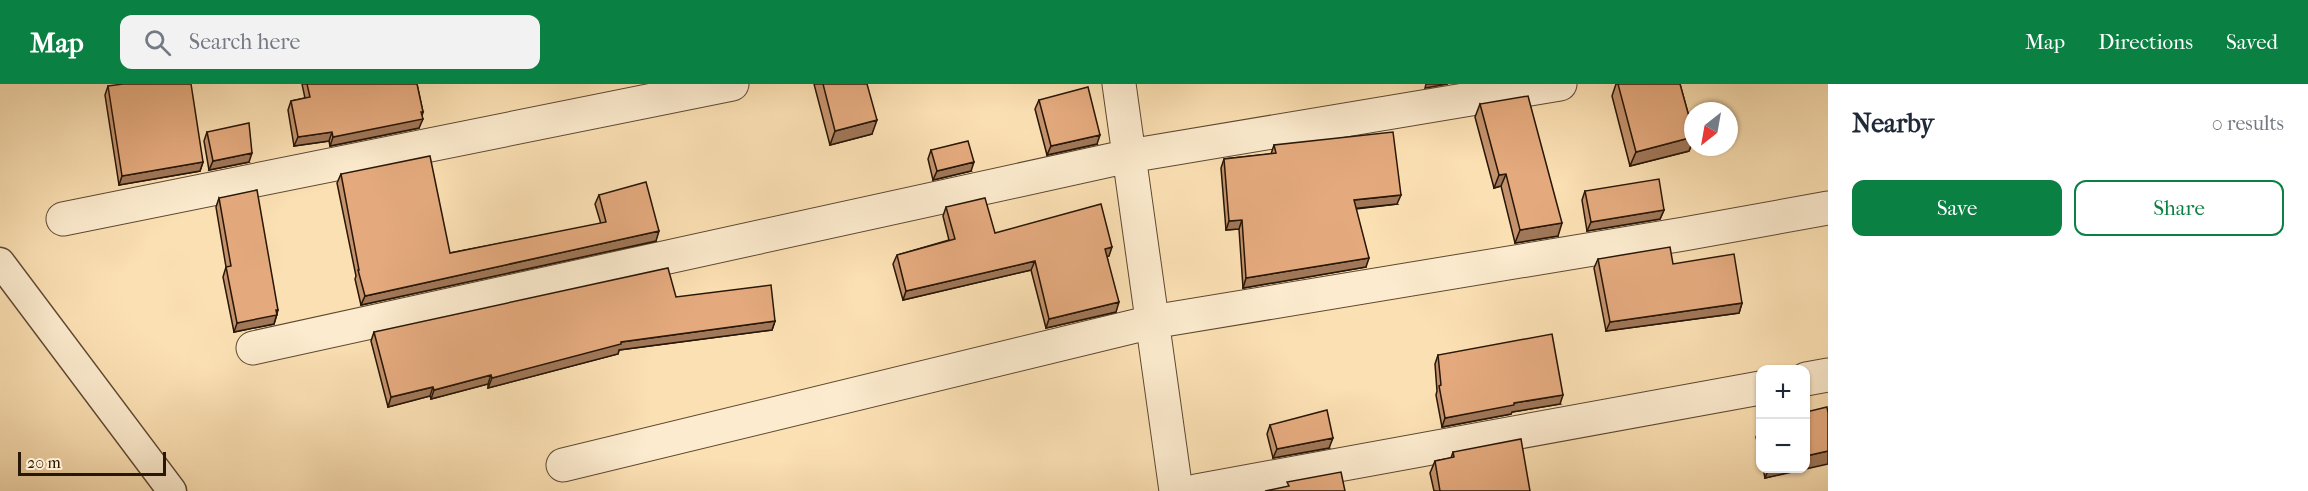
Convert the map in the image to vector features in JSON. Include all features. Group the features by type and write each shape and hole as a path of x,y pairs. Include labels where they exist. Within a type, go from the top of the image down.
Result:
{"street":[{"path":"63,219 732,84"},
{"path":"1119,84 1176,491"},
{"path":"253,348 1129,156 1560,84"},
{"path":"563,465 1152,322 1828,208"},
{"path":"1810,378 1828,375"},
{"path":"1196,491 1756,389"}],"lane":[{"path":"0,262 172,491"}],"building":[{"path":"191,84 203,162 122,176 108,86"},
{"path":"307,84 417,84 423,119 333,137 332,132 298,137 291,101 310,97"},
{"path":"823,84 867,84 877,120 835,131"},
{"path":"1618,84 1680,84 1685,102 1684,139 1636,152"},
{"path":"1088,87 1100,135 1051,146 1039,100"},
{"path":"1528,96 1562,223 1520,230 1506,174 1499,175 1480,104"},
{"path":"249,123 252,153 213,161 207,132"},
{"path":"1393,132 1401,195 1354,200 1369,258 1246,278 1242,220 1229,221 1224,159 1276,153 1274,145"},
{"path":"968,141 974,162 937,171 931,150"},
{"path":"430,156 450,253 606,222 599,195 646,182 659,231 365,296 358,270 341,174"},
{"path":"1659,179 1664,210 1591,222 1585,191"},
{"path":"257,190 278,310 276,310 277,315 237,323 226,267 231,266 219,198"},
{"path":"985,198 995,233 1101,204 1112,247 1105,249 1119,302 1049,319 1035,261 906,291 897,255 955,239 946,207"},
{"path":"1670,247 1673,264 1734,254 1742,303 1610,322 1598,259"},
{"path":"668,268 676,297 771,285 775,321 621,342 621,344 492,378 491,375 434,390 433,387 391,397 374,332"},
{"path":"1552,334 1563,395 1445,418 1439,386 1441,385 1438,355"},
{"path":"1827,407 1828,451 1810,455 1810,419 1810,411"},
{"path":"1327,410 1333,438 1277,449 1270,425"},
{"path":"1521,439 1530,491 1440,491 1435,461 1454,457 1453,452"},
{"path":"1341,472 1345,491 1265,491 1289,486 1287,482"}]}
